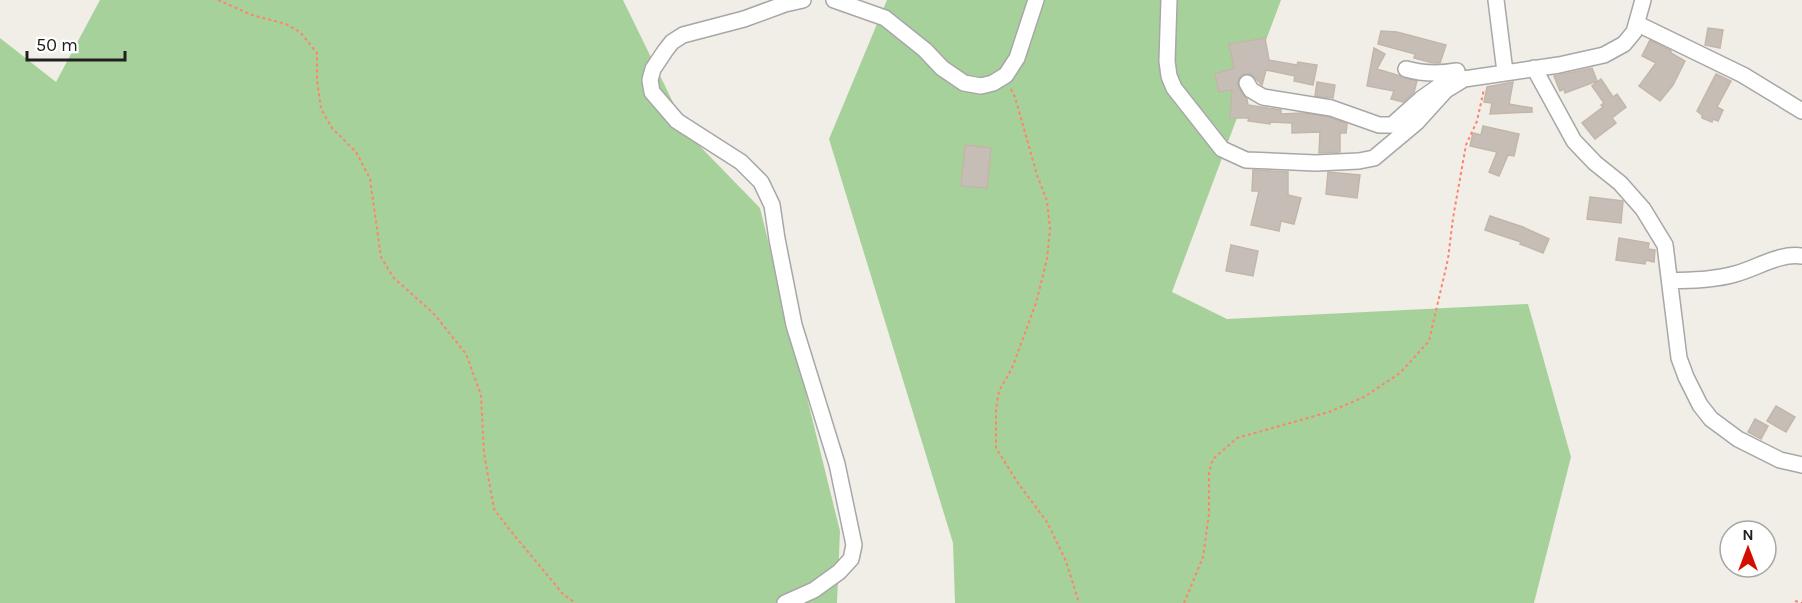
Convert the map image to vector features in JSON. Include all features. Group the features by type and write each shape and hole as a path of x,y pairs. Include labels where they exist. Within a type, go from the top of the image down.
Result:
{"street":[{"path":"785,603 814,590 839,572 851,559 854,545 837,464 794,325 772,205 761,182 741,162 677,121 652,92 650,80 653,69 672,42 683,35 803,0"},
{"path":"834,0 885,18 925,50 942,68 964,82 981,86 993,83 1005,75 1017,58 1036,0"},
{"path":"1169,0 1167,62 1174,88 1222,149 1246,159 1316,162 1359,161 1374,158 1417,122 1446,90 1462,80"},
{"path":"1494,74 1496,0"},
{"path":"1247,83 1251,90 1263,97 1331,108 1379,125 1392,125 1449,78 1462,80 1604,55 1624,44 1635,32 1643,0"},
{"path":"1638,24 1743,75 1802,111"},
{"path":"1534,68 1574,141 1595,163 1620,183 1644,209 1665,245 1679,358 1700,405 1711,419 1738,439 1780,460 1802,465"},
{"path":"1406,69 1419,73 1442,74 1468,70 1494,74"},
{"path":"1670,280 1711,279 1736,274 1784,256 1802,256"}],"path":[{"path":"218,0 252,15 286,24 300,32 317,53 317,80 321,109 332,128 356,152 366,168 370,179 381,257 393,277 435,315 466,354 481,395 484,453 494,509 563,594 575,603"},
{"path":"1184,603 1203,557 1209,514 1209,472 1213,459 1237,438 1329,412 1364,397 1400,373 1429,341 1448,259 1466,145 1494,74"},
{"path":"1005,75 1016,97 1037,175 1047,201 1050,229 1047,259 1036,303 1012,368 999,391 996,409 996,448 1047,522 1066,561 1079,603"},
{"path":"1795,601 1802,603"}],"green space":[{"path":"100,0 623,0 689,135 760,208 840,531 837,603 0,603 0,38 56,82"},
{"path":"887,0 1281,0 1172,292 1227,319 1528,304 1571,457 1534,603 955,603 953,543 829,139"}],"building":[{"path":"1708,28 1723,30 1720,48 1705,45"},
{"path":"1381,31 1397,32 1446,45 1440,63 1414,58 1415,54 1378,44"},
{"path":"1265,38 1269,60 1297,65 1298,62 1317,65 1313,85 1294,81 1295,76 1266,70 1262,85 1251,74 1243,74 1237,84 1247,99 1248,105 1281,110 1281,114 1303,113 1329,117 1347,124 1346,133 1340,133 1340,152 1319,153 1320,132 1292,133 1292,123 1270,122 1270,124 1248,121 1249,118 1230,118 1232,90 1219,92 1215,74 1234,68 1229,44"},
{"path":"1650,40 1685,61 1673,85 1660,101 1639,86 1656,63 1642,56"},
{"path":"1374,48 1385,54 1377,69 1417,81 1414,92 1403,102 1391,99 1394,91 1367,86"},
{"path":"1592,68 1597,81 1565,93 1564,89 1560,91 1554,76"},
{"path":"1716,74 1731,81 1717,107 1723,110 1718,121 1713,119 1712,122 1702,118 1697,111"},
{"path":"1601,79 1613,97 1617,94 1626,107 1612,118 1616,123 1595,139 1582,123 1603,107 1601,105 1604,103 1592,86"},
{"path":"1317,82 1335,85 1333,98 1315,96"},
{"path":"1513,82 1509,104 1532,108 1532,112 1490,114 1492,103 1484,102 1487,87"},
{"path":"1483,126 1519,134 1514,156 1508,155 1499,176 1489,172 1497,152 1470,146 1473,133 1481,135"},
{"path":"965,145 991,148 987,188 961,186"},
{"path":"1253,170 1288,172 1288,195 1301,198 1294,224 1281,221 1279,231 1251,225 1259,191 1252,191"},
{"path":"1328,172 1360,175 1357,198 1326,194"},
{"path":"1590,197 1623,201 1621,223 1587,219"},
{"path":"1490,216 1549,239 1543,253 1520,244 1521,242 1485,230"},
{"path":"1619,238 1649,243 1648,249 1655,250 1654,262 1646,260 1645,264 1616,260"},
{"path":"1231,245 1258,251 1253,276 1226,271"},
{"path":"1776,406 1795,417 1786,432 1767,421"},
{"path":"1755,419 1768,426 1761,439 1748,432"}]}
